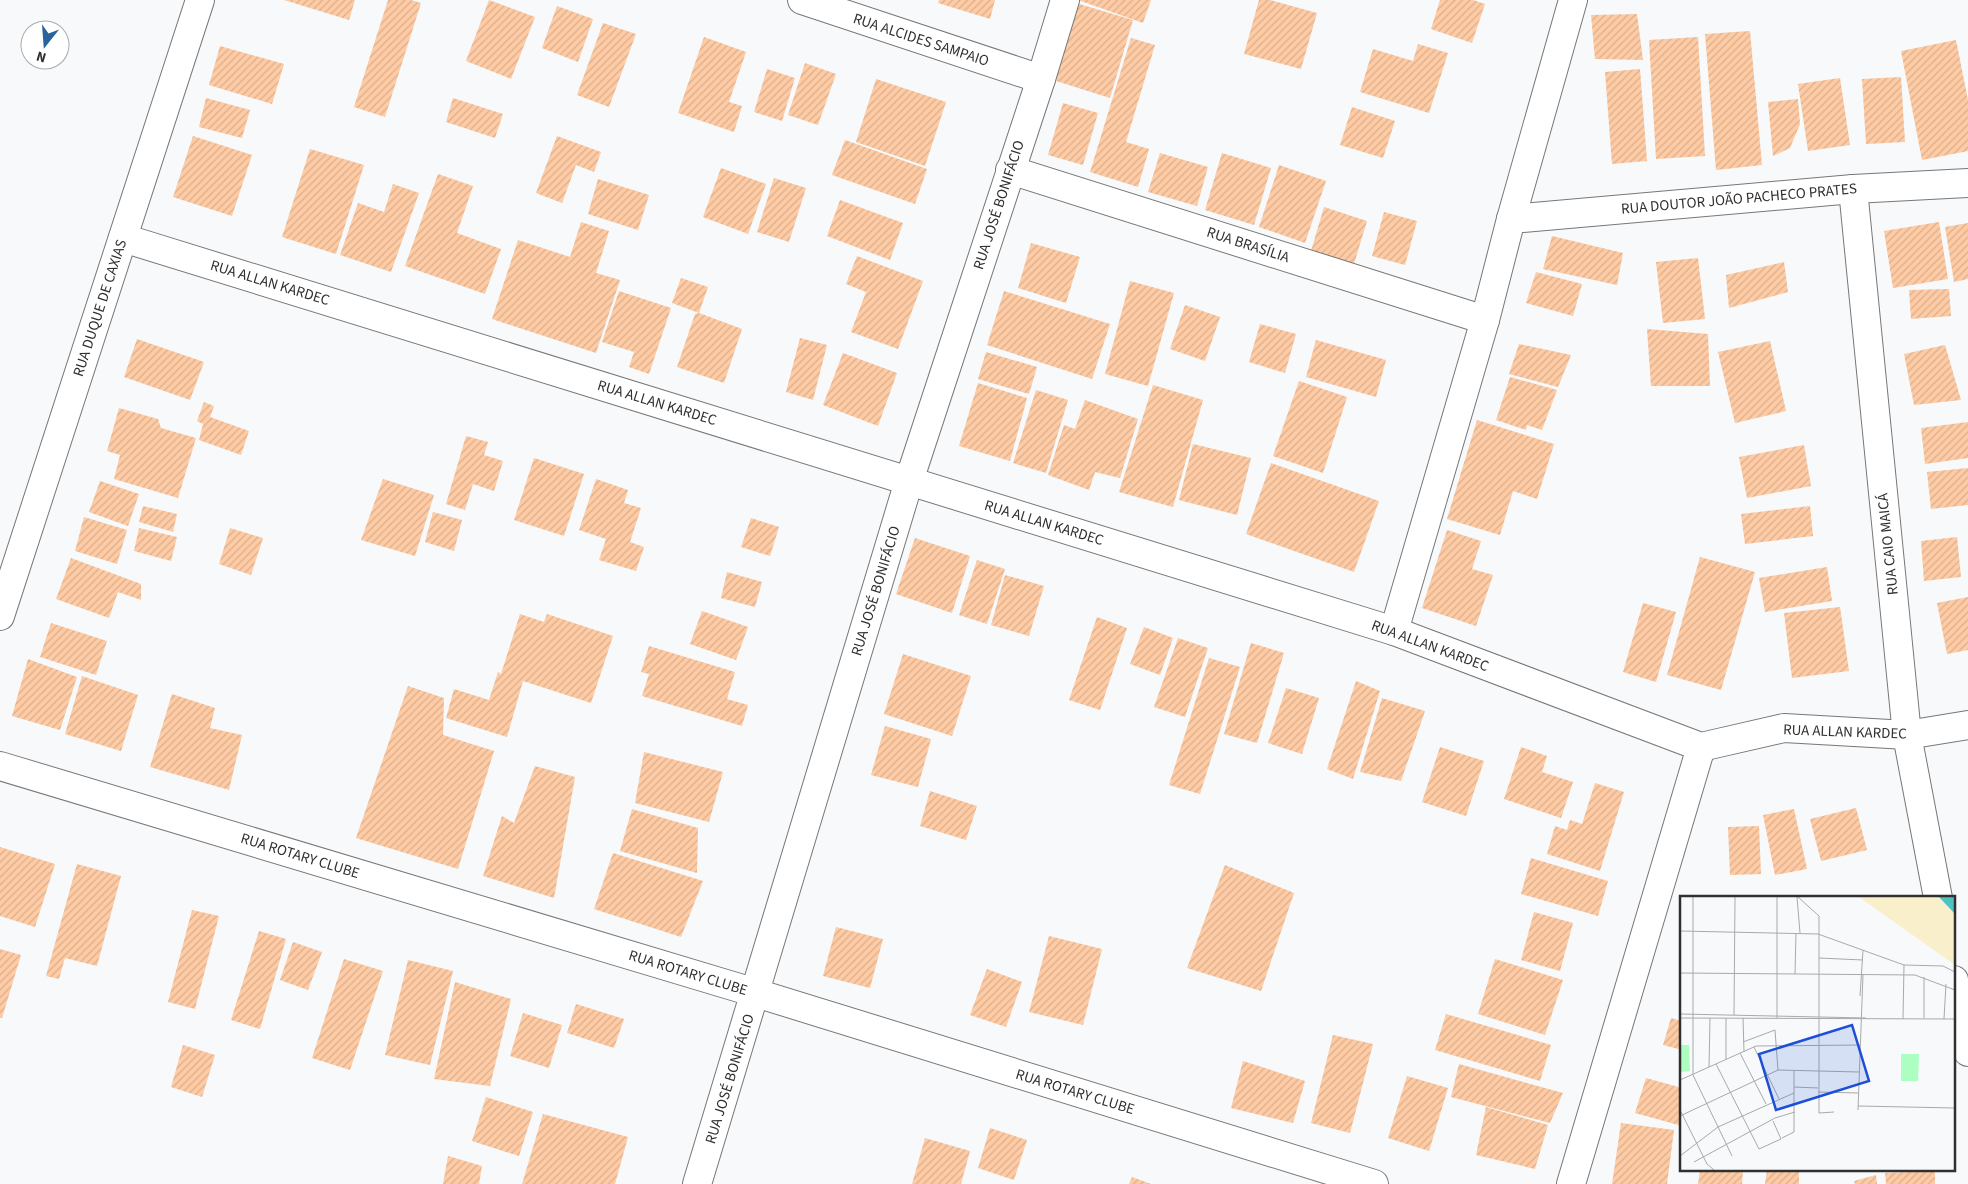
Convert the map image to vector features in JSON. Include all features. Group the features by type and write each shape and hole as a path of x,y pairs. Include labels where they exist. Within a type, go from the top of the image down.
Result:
{"street":[{"name":"RUA DUQUE DE CAXIAS","path":"0,616 200,0"},
{"name":"RUA ALCIDES SAMPAIO","path":"802,0 1041,79"},
{"name":"RUA JOSÉ BONIFÁCIO","path":"698,1184 909,481 1041,79 1064,0"},
{"path":"1394,631 1485,320 1511,219 1573,0"},
{"name":"RUA BRASÍLIA","path":"1010,170 1485,320"},
{"name":"RUA DOUTOR JOÃO PACHECO PRATES","path":"1511,219 1853,189 1968,183"},
{"name":"RUA CAIO MAICÁ","path":"1853,189 1907,735 1938,896"},
{"name":"RUA ALLAN KARDEC","path":"123,238 1394,631 1701,747 1784,728 1907,735 1968,725"},
{"path":"1571,1184 1701,747"},
{"name":"RUA ROTARY CLUBE","path":"0,766 756,993 1374,1184"},
{"path":"1956,990 1968,1052"}],"building":[{"path":"284,0 355,0 349,20"},
{"path":"388,0 411,0 421,3 385,117 354,107"},
{"path":"489,0 535,17 511,79 466,61"},
{"path":"939,0 995,0 990,19 938,3"},
{"path":"1078,0 1151,0 1143,23"},
{"path":"1259,0 1270,0 1317,13 1301,69 1244,54"},
{"path":"1440,0 1473,0 1485,4 1472,43 1431,29"},
{"path":"1076,3 1133,20 1110,98 1053,80"},
{"path":"557,6 593,19 578,62 542,48"},
{"path":"1637,14 1643,60 1595,59 1591,15"},
{"path":"603,23 636,34 609,107 577,95"},
{"path":"1750,31 1762,165 1716,170 1705,34"},
{"path":"704,37 746,52 729,102 742,106 734,132 678,113"},
{"path":"1698,37 1705,156 1656,159 1649,40"},
{"path":"1131,38 1155,45 1126,142 1149,149 1138,187 1090,172"},
{"path":"1956,40 1968,100 1968,151 1922,160 1901,51"},
{"path":"1418,44 1448,53 1429,113 1360,92 1373,49 1413,61"},
{"path":"220,46 284,64 272,104 209,85"},
{"path":"805,63 836,74 818,125 788,115"},
{"path":"767,69 795,78 782,121 754,112"},
{"path":"1640,69 1647,161 1612,164 1605,72"},
{"path":"1901,77 1905,142 1866,144 1862,79"},
{"path":"1840,78 1850,145 1808,151 1798,84"},
{"path":"876,79 946,102 925,166 856,142"},
{"path":"206,98 250,110 242,138 199,127"},
{"path":"453,98 503,114 495,138 446,122"},
{"path":"1798,99 1800,124 1790,148 1773,156 1768,102"},
{"path":"1063,103 1098,113 1083,165 1048,155"},
{"path":"1352,107 1395,121 1383,158 1340,145"},
{"path":"193,136 252,155 232,216 173,197"},
{"path":"557,136 601,152 594,172 576,165 562,203 536,193"},
{"path":"845,140 927,169 915,204 832,175"},
{"path":"310,149 364,165 336,254 282,237"},
{"path":"1160,153 1208,167 1197,206 1148,192"},
{"path":"1222,153 1271,168 1254,225 1205,210"},
{"path":"1279,165 1326,181 1305,243 1259,227"},
{"path":"721,168 766,184 748,234 703,217"},
{"path":"438,174 473,186 457,233 501,249 485,294 405,266"},
{"path":"774,178 806,188 789,242 757,232"},
{"path":"598,179 649,195 638,230 588,214"},
{"path":"393,184 419,193 391,272 340,255 358,203 384,212"},
{"path":"840,200 903,223 890,260 827,236"},
{"path":"1324,207 1367,221 1354,264 1311,251"},
{"path":"1384,212 1417,221 1405,265 1372,256"},
{"path":"581,222 609,231 596,273 620,280 596,353 492,319 518,240 570,257"},
{"path":"1939,222 1948,279 1893,288 1884,231"},
{"path":"1968,223 1968,279 1954,282 1945,227"},
{"path":"1552,236 1623,253 1617,285 1543,269"},
{"path":"1031,243 1080,257 1066,303 1018,288"},
{"path":"857,256 923,281 898,349 851,332 866,292 846,284"},
{"path":"1698,258 1705,319 1663,323 1656,262"},
{"path":"1784,262 1788,292 1729,308 1726,275"},
{"path":"1536,272 1582,284 1573,316 1526,303"},
{"path":"681,278 708,287 699,313 672,303"},
{"path":"1130,281 1174,293 1148,386 1105,374"},
{"path":"1949,289 1951,316 1911,319 1909,290"},
{"path":"619,291 671,308 649,374 629,367 634,352 602,342"},
{"path":"1004,291 1110,324 1092,379 987,345"},
{"path":"1185,305 1220,317 1205,361 1170,349"},
{"path":"699,313 742,329 724,383 677,367 695,314"},
{"path":"1260,324 1296,334 1285,373 1249,362"},
{"path":"1647,329 1708,334 1710,386 1651,386"},
{"path":"800,338 827,345 813,400 786,392"},
{"path":"137,339 204,362 190,400 124,377"},
{"path":"1316,340 1386,360 1376,397 1306,377"},
{"path":"1770,341 1786,411 1735,423 1718,352"},
{"path":"1519,344 1571,355 1558,387 1509,374"},
{"path":"1945,345 1961,400 1914,405 1904,354"},
{"path":"986,352 1037,367 1029,394 978,379"},
{"path":"843,353 897,373 878,426 823,405"},
{"path":"1510,377 1557,390 1542,430 1527,425 1526,430 1496,420"},
{"path":"1299,381 1347,397 1323,473 1273,456"},
{"path":"978,383 1027,398 1010,461 959,446"},
{"path":"1153,385 1203,400 1173,507 1119,492"},
{"path":"1036,390 1068,400 1046,473 1013,463"},
{"path":"1085,400 1138,419 1120,478 1095,472 1089,490 1048,475 1064,425 1075,429"},
{"path":"204,402 214,406 210,417 249,431 241,455 199,440 203,424 197,421"},
{"path":"119,408 158,419 161,428 196,438 178,498 114,479 120,455 107,451"},
{"path":"1477,420 1554,444 1537,499 1513,491 1500,535 1447,519"},
{"path":"1968,422 1968,458 1925,464 1921,428"},
{"path":"466,436 488,442 484,455 503,461 494,491 473,484 465,510 446,504"},
{"path":"1193,444 1251,458 1237,515 1179,500"},
{"path":"1804,445 1811,486 1747,498 1739,457"},
{"path":"534,458 584,474 564,536 514,520"},
{"path":"1271,463 1379,501 1354,572 1246,534"},
{"path":"1968,468 1968,505 1931,509 1927,472"},
{"path":"383,479 434,495 415,556 361,540"},
{"path":"596,479 628,490 624,503 641,508 630,542 644,547 636,571 599,560 606,539 579,530"},
{"path":"100,481 139,494 128,526 89,512"},
{"path":"143,506 177,514 173,532 139,522"},
{"path":"1810,506 1813,536 1745,544 1741,514"},
{"path":"433,512 462,520 454,551 425,542"},
{"path":"84,517 127,530 117,564 75,551"},
{"path":"751,518 779,527 770,556 741,547"},
{"path":"139,528 177,537 171,561 134,551"},
{"path":"230,528 263,538 251,575 219,564"},
{"path":"1447,530 1481,541 1472,569 1493,575 1476,626 1422,608"},
{"path":"1957,537 1961,577 1924,581 1921,541"},
{"path":"915,538 970,556 952,613 896,594"},
{"path":"1700,557 1755,572 1721,690 1667,675"},
{"path":"71,558 141,584 141,600 118,592 109,618 56,599"},
{"path":"977,560 1005,569 987,624 959,615"},
{"path":"1827,567 1832,601 1765,612 1759,578"},
{"path":"727,572 762,582 755,607 721,598"},
{"path":"1005,575 1044,586 1029,636 991,625"},
{"path":"1968,597 1968,650 1947,654 1937,603"},
{"path":"1643,603 1676,612 1656,682 1623,672"},
{"path":"1840,607 1849,671 1792,678 1784,613"},
{"path":"702,611 748,627 736,660 690,644"},
{"path":"520,614 544,622 547,614 613,636 591,703 523,681 507,737 446,718 454,689 489,700 498,672 501,674"},
{"path":"1097,617 1127,628 1100,710 1069,700"},
{"path":"51,623 107,641 96,675 40,657"},
{"path":"1144,627 1173,638 1160,675 1130,664"},
{"path":"1178,638 1208,648 1185,717 1154,707"},
{"path":"1251,643 1284,653 1257,743 1224,734"},
{"path":"649,646 735,672 727,699 748,705 742,726 642,696 649,674 641,672"},
{"path":"903,654 971,676 952,736 884,714"},
{"path":"1209,658 1240,667 1200,794 1169,785"},
{"path":"28,659 77,677 60,730 12,716"},
{"path":"82,676 138,695 121,751 65,734"},
{"path":"1356,681 1380,691 1353,779 1327,769"},
{"path":"408,686 444,698 443,735 494,751 458,869 356,838"},
{"path":"1286,688 1319,698 1302,754 1268,743"},
{"path":"172,694 215,708 210,728 242,735 229,790 150,767"},
{"path":"1382,698 1425,711 1401,781 1360,772"},
{"path":"885,726 931,739 918,787 871,775"},
{"path":"1440,747 1484,761 1466,816 1422,802"},
{"path":"1521,747 1547,756 1542,772 1573,782 1561,818 1504,799"},
{"path":"644,752 723,772 709,822 635,803"},
{"path":"535,766 575,777 554,898 483,876 502,816 514,823"},
{"path":"1595,783 1624,792 1600,871 1547,854 1555,826 1567,830 1570,820 1582,824"},
{"path":"930,791 977,806 966,840 920,826"},
{"path":"1856,808 1867,850 1821,861 1810,819"},
{"path":"632,809 698,828 697,873 620,851"},
{"path":"1794,809 1807,869 1775,875 1763,815"},
{"path":"1759,826 1761,874 1730,875 1728,827"},
{"path":"0,847 55,864 35,927 0,916"},
{"path":"613,853 703,881 681,937 594,909"},
{"path":"1531,858 1608,881 1598,916 1521,894"},
{"path":"77,864 121,876 97,966 65,958 59,979 46,976"},
{"path":"1225,865 1294,893 1261,991 1187,968"},
{"path":"192,910 219,916 195,1009 168,1002"},
{"path":"1534,912 1573,923 1560,971 1521,960"},
{"path":"836,927 883,939 870,988 823,976"},
{"path":"259,931 286,939 260,1029 231,1020"},
{"path":"1049,936 1102,949 1083,1025 1029,1012"},
{"path":"293,942 322,952 308,990 280,980"},
{"path":"0,949 21,955 2,1018 0,1018"},
{"path":"344,959 383,971 350,1070 312,1058"},
{"path":"1495,959 1563,980 1545,1035 1478,1014"},
{"path":"408,960 453,971 430,1065 385,1055"},
{"path":"987,969 1022,982 1006,1027 970,1015"},
{"path":"455,982 511,999 490,1086 434,1079"},
{"path":"576,1004 624,1019 614,1048 567,1033"},
{"path":"523,1013 562,1025 549,1068 510,1056"},
{"path":"1446,1014 1551,1045 1540,1081 1435,1050"},
{"path":"1671,1018 1680,1020 1680,1049 1663,1045"},
{"path":"1333,1035 1373,1044 1350,1133 1311,1123"},
{"path":"183,1045 215,1055 202,1097 171,1087"},
{"path":"1243,1061 1305,1081 1293,1123 1231,1108"},
{"path":"1459,1064 1563,1093 1550,1123 1451,1097"},
{"path":"1407,1076 1448,1088 1429,1151 1388,1138"},
{"path":"1646,1078 1680,1087 1680,1125 1635,1113"},
{"path":"486,1097 533,1112 519,1156 472,1141"},
{"path":"1486,1107 1548,1125 1535,1169 1476,1155"},
{"path":"543,1114 628,1137 615,1184 522,1184"},
{"path":"1621,1123 1674,1130 1667,1184 1612,1184"},
{"path":"990,1128 1027,1140 1014,1180 978,1168"},
{"path":"925,1138 970,1151 961,1184 912,1184"},
{"path":"448,1156 482,1166 479,1184 443,1184"},
{"path":"1700,1172 1743,1172 1742,1184 1698,1184"},
{"path":"1767,1172 1799,1172 1799,1184 1765,1184"},
{"path":"1935,1172 1935,1184 1886,1184 1885,1173"},
{"path":"1876,1175 1877,1184 1855,1184 1854,1181"},
{"path":"1132,1177 1151,1184 1129,1184"}]}
